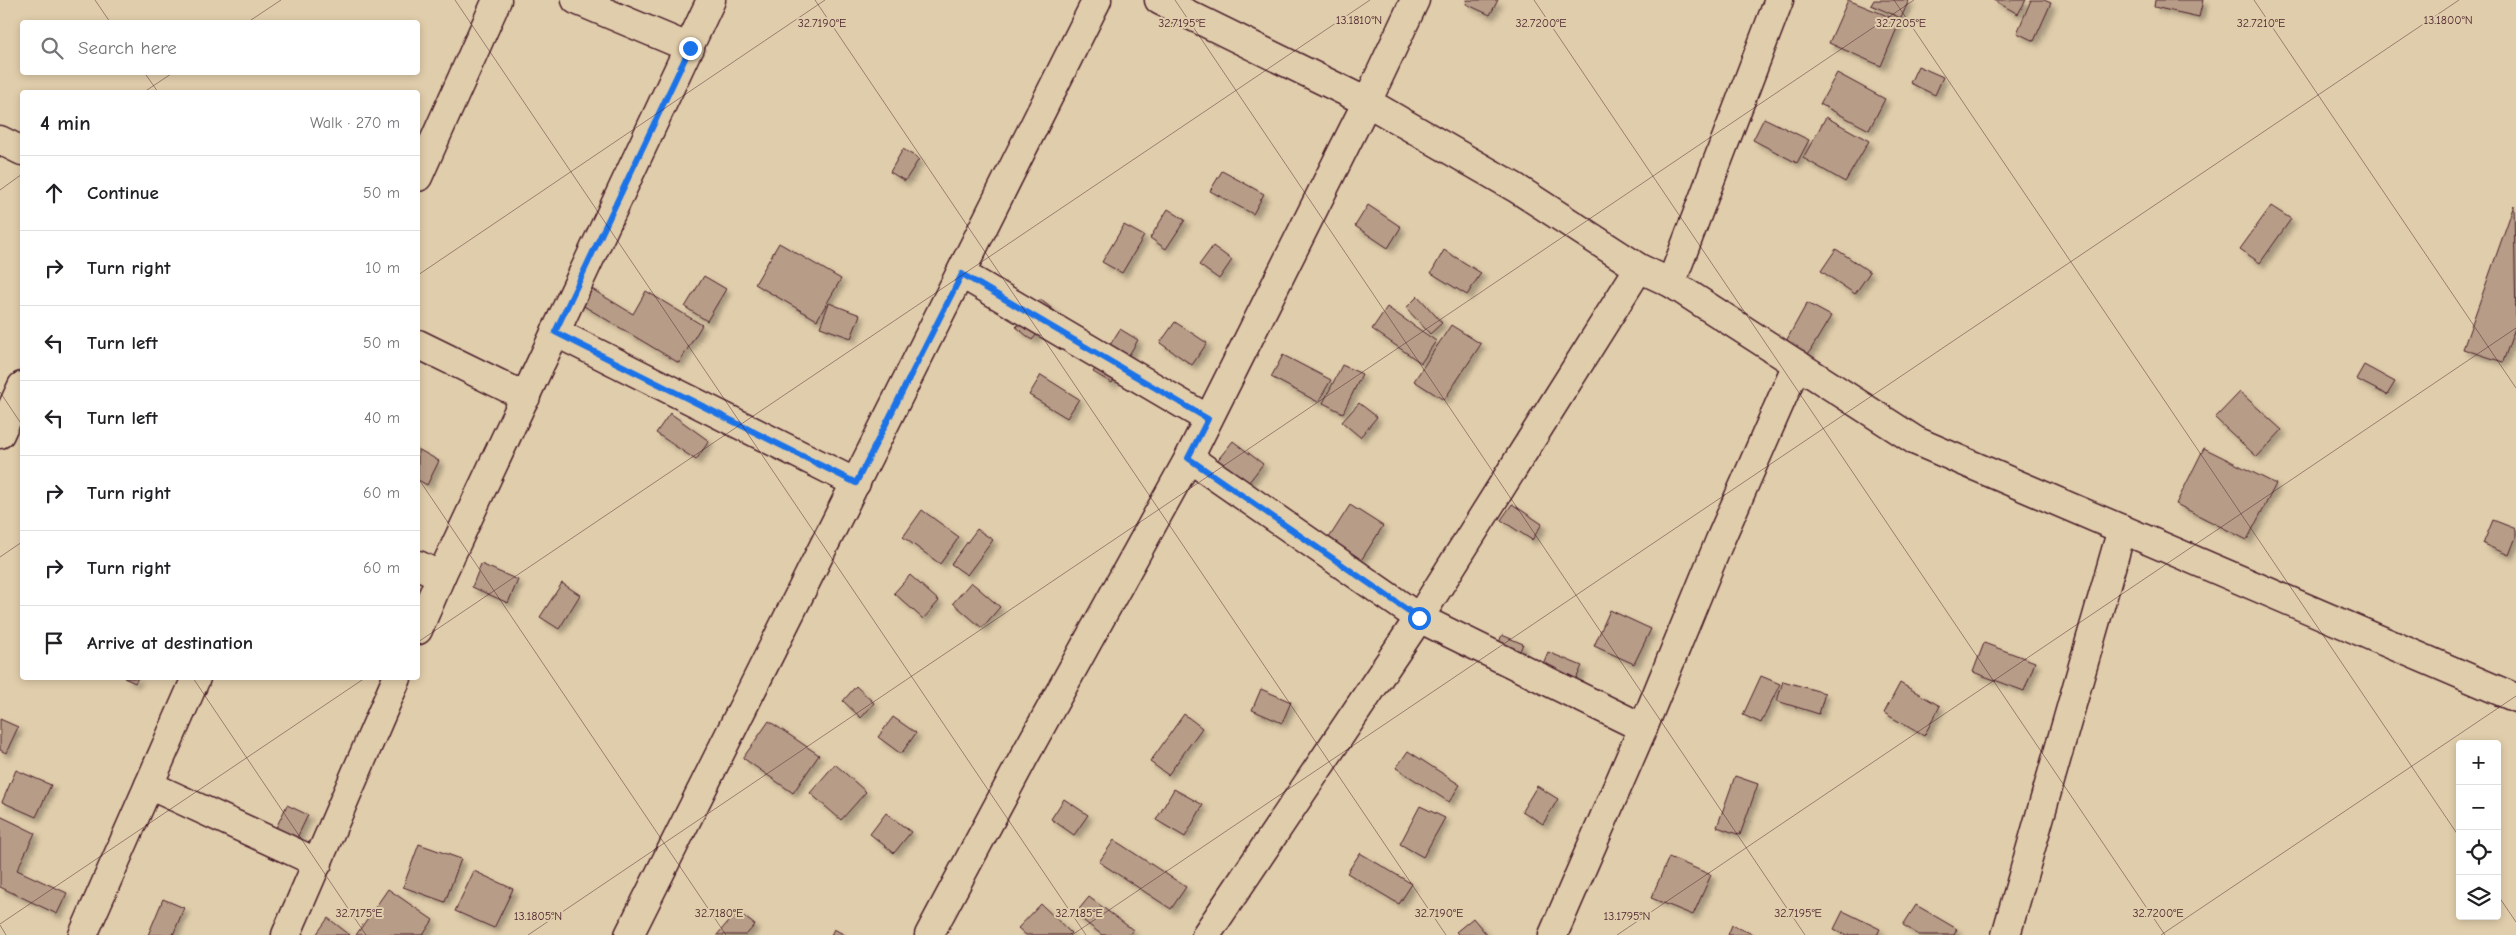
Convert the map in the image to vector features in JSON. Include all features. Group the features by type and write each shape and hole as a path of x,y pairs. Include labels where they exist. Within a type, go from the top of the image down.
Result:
{"street":[{"path":"420,173 497,0"},
{"path":"576,0 690,48"},
{"path":"420,619 429,571 526,396 711,0"},
{"path":"629,935 962,274 1097,0"},
{"path":"1159,0 1367,102 1516,188 1639,268 1671,283 1916,440 2516,698"},
{"path":"929,935 1188,458 1367,102 1415,0"},
{"path":"1671,283 1779,0"},
{"path":"0,140 20,150"},
{"path":"1206,935 1419,618 1639,268"},
{"path":"962,274 1208,419"},
{"path":"555,332 856,483"},
{"path":"420,345 526,396"},
{"path":"1552,935 1643,728 1720,540 1797,364"},
{"path":"0,434 20,390"},
{"path":"1188,458 1419,618 1643,728"},
{"path":"2006,935 2122,529"},
{"path":"83,935 195,680"},
{"path":"286,935 396,680"},
{"path":"149,785 318,863"}],"building":[{"path":"1467,0 1498,0 1490,15 1466,4"},
{"path":"1848,0 1900,21 1881,66 1829,43"},
{"path":"1874,0 1909,0 1901,18 1871,5"},
{"path":"1993,0 2026,0 2018,14"},
{"path":"2031,0 2044,0 2051,3 2034,41 2017,33"},
{"path":"2155,0 2203,0 2199,17 2154,7"},
{"path":"1918,66 1943,77 1935,95 1910,83"},
{"path":"1837,73 1885,99 1869,130 1820,104"},
{"path":"1826,117 1869,141 1845,182 1803,158"},
{"path":"1764,118 1809,140 1797,163 1753,140"},
{"path":"903,149 919,159 905,181 890,172"},
{"path":"1222,171 1264,194 1253,214 1210,191"},
{"path":"1368,205 1401,227 1388,248 1355,226"},
{"path":"2514,205 2516,325 2503,362 2463,349"},
{"path":"2271,206 2291,219 2260,263 2240,249"},
{"path":"1168,209 1185,220 1166,249 1150,238"},
{"path":"1124,225 1144,236 1122,273 1102,262"},
{"path":"779,243 841,279 817,320 755,284"},
{"path":"1213,246 1232,260 1219,279 1199,265"},
{"path":"1836,249 1870,272 1855,294 1821,271"},
{"path":"1444,250 1481,273 1467,295 1431,273"},
{"path":"704,276 726,289 707,321 685,307"},
{"path":"582,283 633,314 646,291 702,325 679,363 572,299"},
{"path":"1418,296 1442,323 1430,334 1406,308"},
{"path":"1040,299 1056,312 1032,340 1016,327"},
{"path":"829,303 860,315 851,338 820,327"},
{"path":"1807,303 1831,316 1807,356 1785,343"},
{"path":"1387,307 1436,341 1421,363 1372,329"},
{"path":"1175,322 1207,343 1192,365 1160,343"},
{"path":"1451,325 1481,344 1444,400 1414,381"},
{"path":"1120,329 1138,340 1112,383 1093,372"},
{"path":"1283,355 1331,380 1318,402 1271,377"},
{"path":"1342,365 1362,374 1343,413 1323,403"},
{"path":"2364,365 2395,382 2387,395 2356,379"},
{"path":"1041,375 1079,399 1067,418 1029,395"},
{"path":"2240,392 2282,430 2257,457 2215,418"},
{"path":"1359,403 1377,417 1360,437 1342,422"},
{"path":"670,413 709,441 696,460 656,433"},
{"path":"1233,441 1263,464 1246,486 1216,462"},
{"path":"2204,448 2276,484 2247,540 2176,504"},
{"path":"420,450 439,461 427,485 420,481"},
{"path":"1512,504 1542,524 1532,540 1501,520"},
{"path":"1350,505 1383,526 1360,562 1327,541"},
{"path":"922,510 959,537 940,564 903,537"},
{"path":"2493,520 2516,529 2516,537 2509,555 2483,544"},
{"path":"977,529 993,540 967,575 951,564"},
{"path":"481,564 518,580 508,603 472,587"},
{"path":"910,575 939,601 923,619 894,593"},
{"path":"971,582 1000,607 982,628 953,603"},
{"path":"562,583 580,595 559,629 540,617"},
{"path":"1610,610 1651,629 1634,664 1594,646"},
{"path":"1502,635 1523,644 1514,665 1493,656"},
{"path":"1984,643 2035,662 2024,691 1973,672"},
{"path":"1548,652 1582,666 1570,692 1537,678"},
{"path":"1761,676 1780,684 1761,723 1743,715"},
{"path":"1783,681 1825,693 1819,714 1777,701"},
{"path":"1900,683 1940,706 1924,736 1884,713"},
{"path":"856,686 874,703 861,718 843,701"},
{"path":"1261,689 1291,702 1282,723 1252,710"},
{"path":"1184,714 1202,728 1168,775 1150,762"},
{"path":"893,717 916,733 901,754 878,737"},
{"path":"0,719 18,727 6,753 0,750"},
{"path":"769,721 819,755 793,793 743,758"},
{"path":"1408,751 1460,785 1449,802 1396,768"},
{"path":"835,764 866,792 841,820 810,793"},
{"path":"16,770 51,785 36,817 2,802"},
{"path":"1735,776 1758,784 1740,835 1717,827"},
{"path":"1537,786 1558,799 1543,824 1522,811"},
{"path":"1174,789 1203,805 1185,837 1156,820"},
{"path":"1064,799 1088,815 1074,835 1051,819"},
{"path":"287,805 308,815 296,840 275,830"},
{"path":"1420,806 1445,818 1423,857 1400,844"},
{"path":"886,813 911,832 894,853 870,834"},
{"path":"0,816 35,833 17,870 67,893 57,914 0,887"},
{"path":"1114,840 1186,887 1171,909 1099,862"},
{"path":"419,844 461,859 445,902 403,887"},
{"path":"1360,853 1412,884 1399,904 1347,873"},
{"path":"1669,857 1711,875 1693,915 1651,898"},
{"path":"474,871 513,889 494,928 455,911"},
{"path":"388,889 433,920 423,935 356,935"},
{"path":"1089,897 1133,930 1129,935 1102,935 1075,914"},
{"path":"163,899 184,908 173,935 148,935"},
{"path":"1041,904 1071,933 1069,935 1026,935 1018,928"},
{"path":"1916,905 1957,929 1954,935 1919,935 1903,925"},
{"path":"737,911 755,925 746,935 717,935"},
{"path":"1843,911 1880,929 1877,935 1846,935 1834,929"},
{"path":"328,918 350,935 316,935"},
{"path":"1473,918 1487,935 1459,935 1456,932"},
{"path":"1732,925 1755,935 1728,935"},
{"path":"834,929 845,935 831,935"}],"route":[{"path":"690,48 555,332 856,483 962,274 1208,419 1188,458 1419,618"}]}
